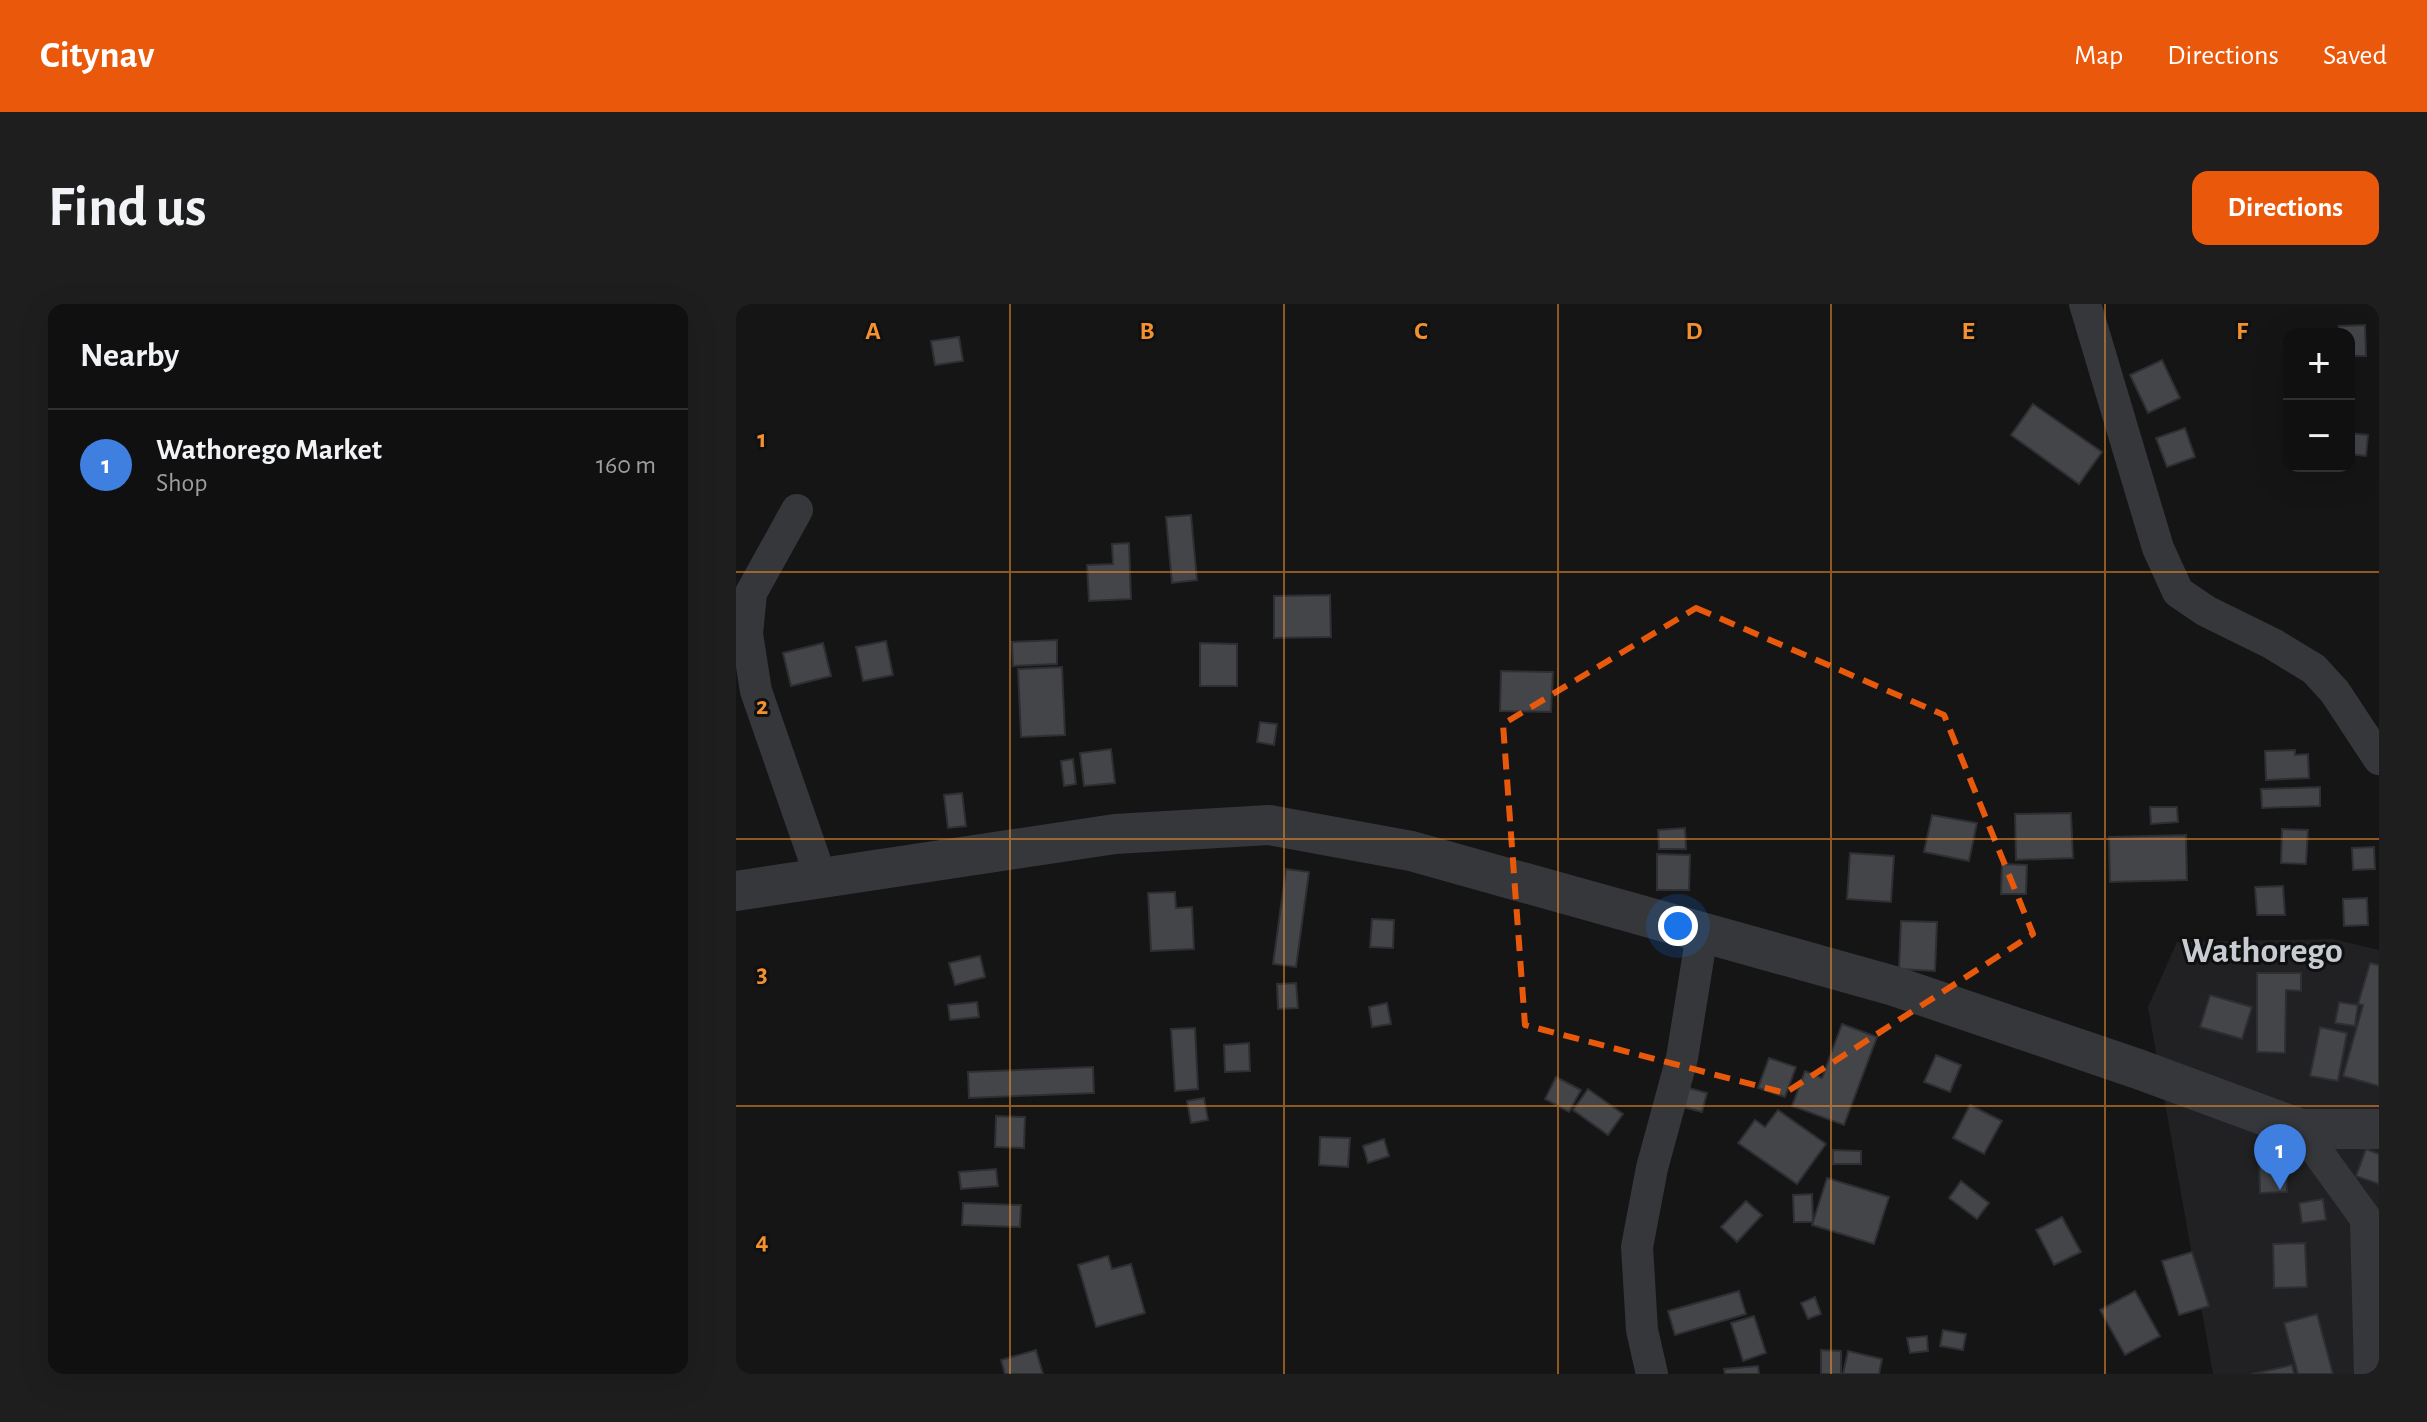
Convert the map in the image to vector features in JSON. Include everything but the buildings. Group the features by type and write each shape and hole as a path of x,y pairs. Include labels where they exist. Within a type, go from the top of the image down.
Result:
{"street":[{"path":"2085,304 2158,548 2178,592 2206,611 2273,644 2314,669 2335,692 2379,759"},
{"path":"797,510 751,593 742,627 756,691 821,878"},
{"path":"736,891 1115,834 1269,825 1411,851 1894,986 2301,1129 2379,1129"},
{"path":"1652,1374 1642,1330 1637,1247 1652,1168 1682,1058 1702,934"},
{"path":"2301,1129 2372,1229 2370,1374"}],"highlighted area":[{"path":"1696,608 1944,715 2033,934 1785,1093 1525,1025 1503,724"}],"shaded area":[{"path":"2333,939 2379,950 2379,1374 2213,1374 2148,1007 2177,942"}],"place":[{"name":"Wathorego Market","path":"2280,1190"}],"district":[{"name":"Wathorego","path":"2262,949"}]}
